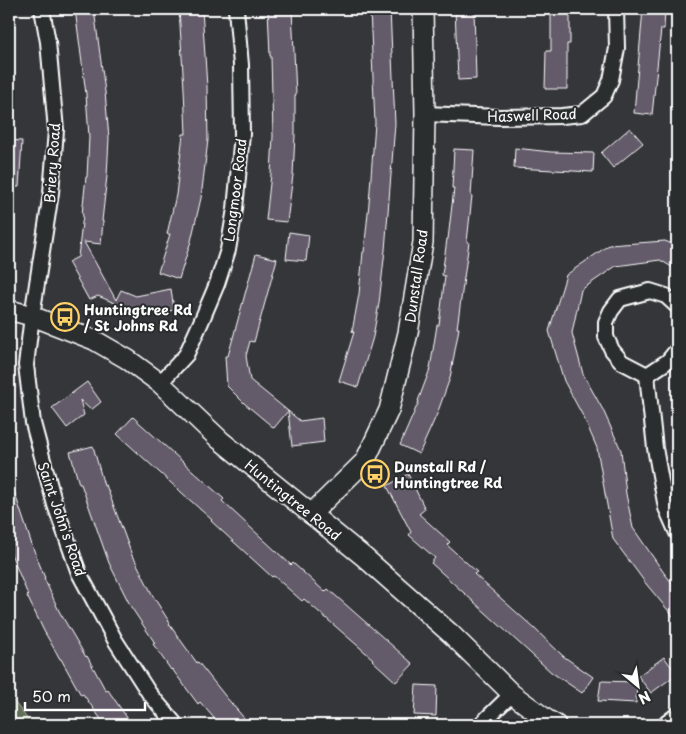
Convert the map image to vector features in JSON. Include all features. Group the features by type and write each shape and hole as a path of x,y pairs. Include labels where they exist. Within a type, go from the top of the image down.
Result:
{"street":[{"name":"Briery Road","path":"32,316 51,193 56,130 48,42 42,9"},
{"name":"Longmoor Road","path":"160,383 186,355 217,284 228,250 235,209 242,134 236,9"},
{"name":"Dunstall Road","path":"311,514 365,461 389,410 408,333 423,242 425,114 423,9"},
{"name":"Haswell Road","path":"425,114 499,117 582,114 604,96 611,80 616,48 616,9"},
{"path":"647,375 622,362 612,350 606,337 606,322 620,299 650,291 666,296 677,306"},
{"name":"Huntingtree Road","path":"9,310 32,316 94,340 127,359 160,383 220,440 364,557 451,634 512,694 546,720 556,725"},
{"name":"Saint John's Road","path":"32,316 26,365 33,423 56,505 79,573 116,640 149,693 176,725"},
{"path":"647,375 668,361 677,350"},
{"path":"647,375 655,448 666,508 677,533"},
{"path":"480,725 512,694"},
{"path":"664,725 677,715"}],"green space":[{"path":"9,690 12,699 32,725 9,725"}],"building":[{"path":"75,9 94,9 109,138 101,244 84,242 116,300 121,290 136,296 171,289 174,310 135,317 134,311 98,296 89,300 68,262 78,257 87,177 89,137 86,94"},
{"path":"179,9 202,9 208,140 201,198 191,241 179,279 158,272 170,234 167,234 176,195 183,134 186,134"},
{"path":"268,9 292,9 296,95 293,175 287,222 266,220 273,136"},
{"path":"370,9 390,9 395,124 379,303 373,337 358,387 339,381 354,332 352,332 359,294 369,203 375,123"},
{"path":"455,9 474,9 476,79 458,80"},
{"path":"570,9 570,44 567,44 567,89 545,89 546,51 551,51 551,10"},
{"path":"643,9 665,9 664,29 661,29 652,115 634,113"},
{"path":"630,128 643,143 613,168 601,153"},
{"path":"9,140 22,141 19,187 9,187"},
{"path":"515,148 551,152 594,153 593,172 514,168"},
{"path":"454,149 474,150 467,242 469,242 457,328 459,328 450,378 437,414 419,454 400,445 419,401 430,369 437,325 439,325 445,276 442,275 454,188 452,188"},
{"path":"289,232 309,235 306,261 286,259"},
{"path":"665,241 677,246 677,270 660,260 616,266 581,290 572,333 583,374 603,410 621,450 626,494 633,528 677,589 677,621 613,539 597,448 584,418 564,381 549,331 566,275 609,245"},
{"path":"256,254 277,259 254,342 250,341 246,356 250,380 288,411 274,428 227,386 225,356 228,356"},
{"path":"87,382 101,402 91,410 80,400 84,415 67,428 52,408"},
{"path":"288,411 300,421 322,418 324,442 292,446"},
{"path":"133,417 224,499 222,501 291,565 293,563 325,592 328,589 413,664 396,682 373,659 304,599 302,601 274,576 272,577 117,434"},
{"path":"93,446 104,486 106,485 133,558 169,624 197,663 244,718 235,725 220,725 200,702 198,704 153,644 155,643 131,607 109,563 81,484 79,484 70,452"},
{"path":"408,474 425,509 419,514 450,542 447,545 477,572 474,574 563,656 593,677 582,693 551,672 431,563 435,558 409,535 411,532 387,486"},
{"path":"9,485 12,485 44,578 59,611 106,691 108,690 132,725 105,725 83,694 81,695 44,631 27,596 9,549"},
{"path":"664,657 677,674 651,693 638,676"},
{"path":"601,681 637,682 636,703 598,701"},
{"path":"416,685 437,686 436,716 414,715"}],"place":[{"name":"Huntingtree Rd / St Johns Rd","path":"65,317"},
{"name":"Dunstall Rd / Huntingtree Rd","path":"375,474"}]}
